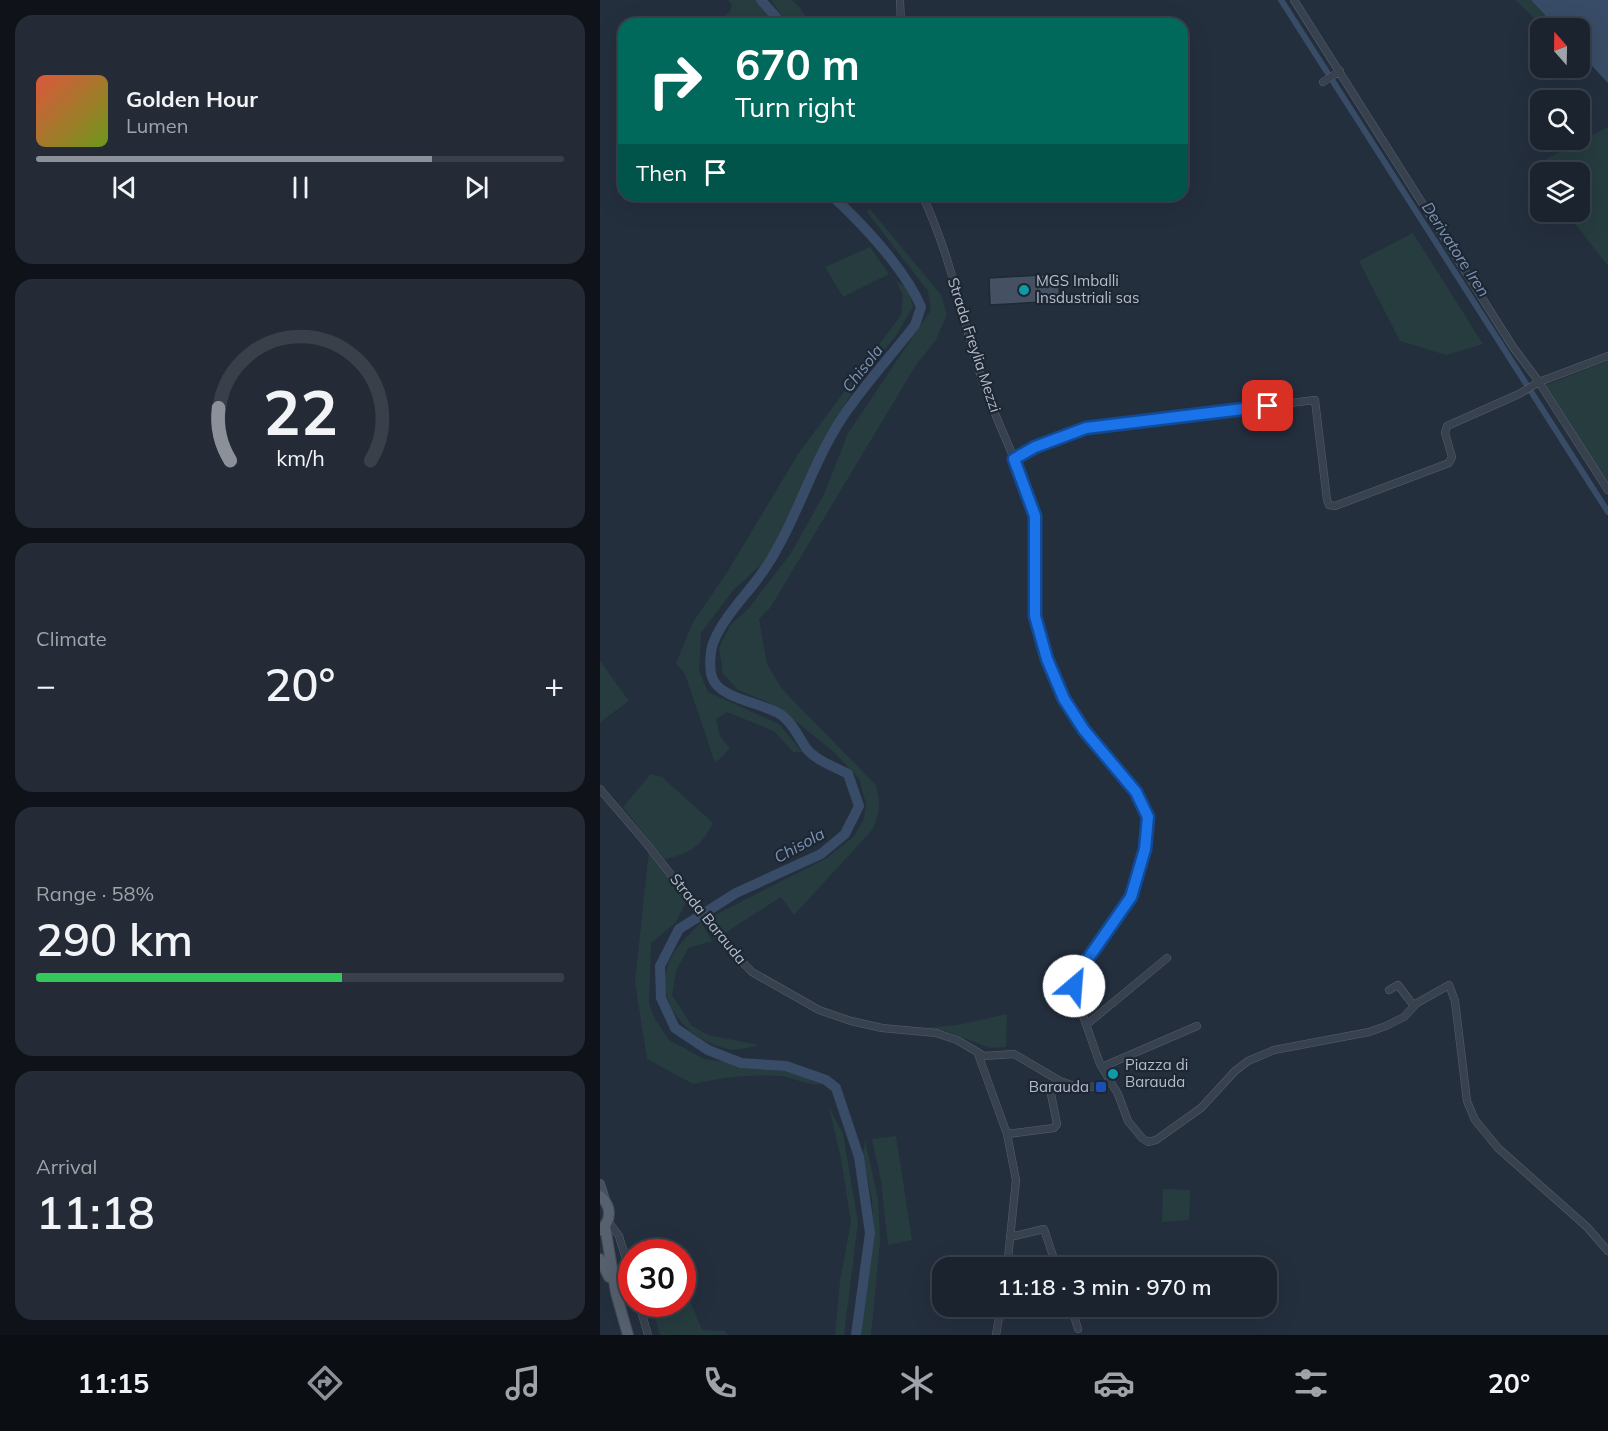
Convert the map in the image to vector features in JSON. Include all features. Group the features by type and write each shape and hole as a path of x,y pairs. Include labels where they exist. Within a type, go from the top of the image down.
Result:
{"main road":[{"path":"600,1184 603,1198 609,1209 604,1226 616,1293 628,1335"},
{"path":"600,1258 616,1293"}],"street":[{"path":"900,0 901,18"},
{"path":"1294,0 1507,337 1539,382 1608,490"},
{"path":"1323,82 1339,72"},
{"name":"Strada Freylia Mezzi","path":"925,201 936,223 984,383 1035,516 1035,616 1051,669 1064,699 1084,730 1136,792 1148,817 1145,849 1131,897 1078,973 1074,986 1102,1067 1128,1121 1142,1138 1149,1142 1156,1140 1202,1107 1235,1071 1248,1061 1274,1050 1369,1032 1404,1017 1414,1006"},
{"path":"1014,459 1035,447 1086,428 1315,400 1327,500 1329,505 1335,506 1449,463 1452,457 1445,433 1447,426 1519,394 1539,382 1608,356"},
{"name":"Strada Barauda","path":"600,789 727,946 752,972 819,1010 882,1028 936,1033 957,1040 984,1056 1005,1053 1021,1056 1060,1081 1074,1086 1090,1088 1111,1082"},
{"path":"1086,1025 1167,958"},
{"path":"1389,990 1398,985 1414,1006 1449,985 1455,1000 1467,1101 1475,1120 1498,1148 1587,1227 1608,1251"},
{"path":"1102,1067 1197,1026"},
{"path":"978,1053 1007,1134 1016,1180 1007,1257"},
{"path":"1007,1134 1054,1128 1057,1124 1051,1094 1060,1081"},
{"path":"604,1226 620,1239"},
{"path":"1010,1237 1044,1229 1053,1257"},
{"path":"643,1317 648,1335"},
{"path":"996,1335 998,1317"},
{"path":"1074,1317 1078,1329"}],"green space":[{"path":"728,0 761,0 776,18 720,18 730,12 732,4"},
{"path":"771,0 792,0 806,18 783,18"},
{"path":"1515,0 1531,0 1548,18 1534,18"},
{"path":"1608,127 1608,266 1574,222 1590,222 1590,162 1541,162 1564,150 1590,150 1590,136"},
{"path":"870,209 941,295 947,314 936,340 916,365 770,608 759,619 767,664 782,689 876,785 879,797 877,818 872,830 794,915 781,897 725,933 711,917 827,858 853,837 864,819 866,804 859,779 835,753 799,724 768,702 738,690 723,674 719,647 731,624 749,608 791,553 824,494 848,433 931,310 928,291 867,212"},
{"path":"1413,233 1483,344 1446,355 1400,341 1359,261"},
{"path":"870,247 889,274 843,297 825,267"},
{"path":"896,281 908,288 913,307 895,337 858,382 825,439 777,540 762,564 734,589 701,633 699,671 708,692 779,724 802,752 793,752 774,731 727,712 716,719 720,736 730,749 715,763 685,674 676,663 693,622 726,574 798,454 901,315 903,295"},
{"path":"1608,361 1608,483 1546,385"},
{"path":"600,661 629,701 600,722"},
{"path":"651,774 662,777 713,823 704,838 694,848 664,859 623,807"},
{"path":"649,850 687,901 676,922 651,943 649,1004 655,1019 669,1040 704,1059 785,1069 821,1084 810,1084 779,1076 757,1075 693,1084 647,1059 635,982"},
{"path":"701,922 712,941 688,948 676,971 672,995 692,1026 708,1035 759,1045 731,1049 714,1045 688,1029 670,1005 665,977 669,962 679,946"},
{"path":"1007,1014 1006,1047 990,1048 946,1031 924,1028 958,1025"},
{"path":"829,1107 843,1134 858,1222 844,1335 835,1335 840,1280 851,1222 841,1159"},
{"path":"896,1136 912,1240 888,1245 881,1181 872,1139"},
{"path":"865,1140 878,1199 880,1241 871,1335 860,1335 874,1240 872,1200 863,1155"},
{"path":"1163,1189 1190,1190 1189,1220 1162,1222"},
{"path":"696,1315 702,1330 725,1331 728,1335 660,1335 655,1317"}],"water":[{"path":"1531,0 1608,0 1608,83 1590,64 1590,18 1548,18"}],"building":[{"name":"MGS Imballi Insdustriali sas","path":"1058,274 1060,301 990,305 989,278"}],"waterway":[{"name":"Chisola","path":"761,0 776,18"},
{"name":"Derivatore Iren","path":"1281,0 1608,512"},
{"name":"Chisola","path":"837,201 894,262 921,307 915,325 859,394 831,436 777,549 719,631 712,649 710,669 712,677 722,690 783,716 810,752 820,760 848,774 859,806 845,834 821,854 736,893 679,929 660,966 661,998 675,1028 708,1050 741,1063 786,1066 826,1080 836,1088 859,1157 870,1233 856,1335"}],"place":[{"name":"MGS Imballi Insdustriali sas","path":"1024,290"},
{"name":"Piazza di Barauda","path":"1113,1074"},
{"name":"Barauda","path":"1101,1087"}],"route":[{"path":"1074,986 1078,973 1131,897 1145,849 1148,817 1136,792 1084,730 1054,679 1035,616 1035,516 1014,459 1035,447 1086,428 1268,406"}]}
